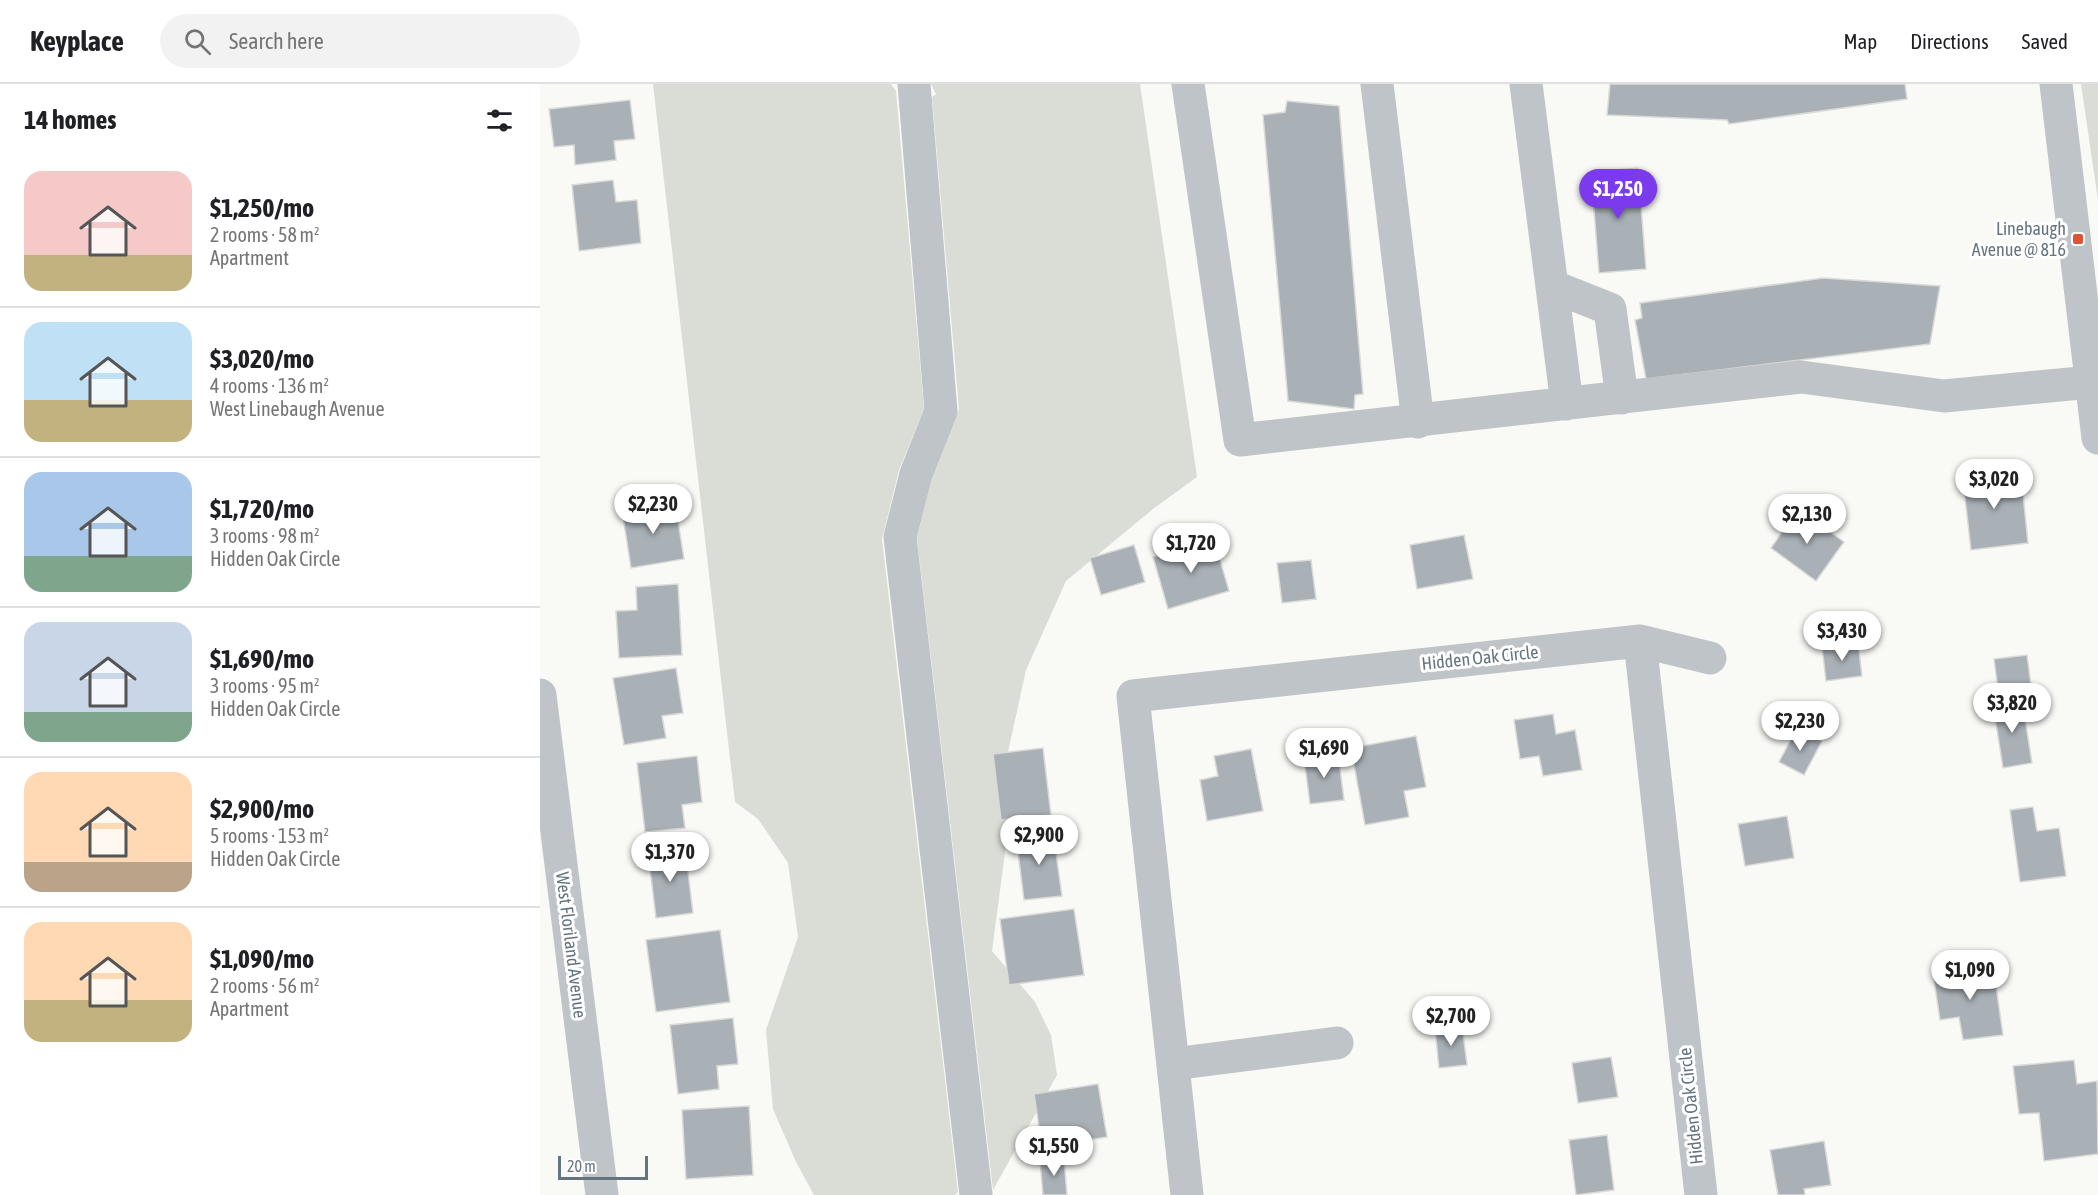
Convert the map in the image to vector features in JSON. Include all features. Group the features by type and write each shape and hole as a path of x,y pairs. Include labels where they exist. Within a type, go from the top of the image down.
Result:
{"street":[{"path":"1188,84 1240,441 1801,377 1944,396 2091,382"},
{"path":"1377,84 1418,422"},
{"path":"1526,84 1567,404"},
{"path":"2055,84 2098,438"},
{"path":"913,85 941,411 916,474 900,537 976,1195"},
{"path":"1552,286 1610,309 1622,398"},
{"path":"1640,641 1710,658"},
{"name":"Hidden Oak Circle","path":"1187,1195 1133,696 1640,641 1701,1195"},
{"name":"West Floriland Avenue","path":"540,695 602,1195"},
{"path":"1173,1064 1337,1043"}],"shaded area":[{"path":"653,84 891,84 896,91 924,409 899,470 882,539 958,1192 955,1195 814,1195 796,1162 773,1109 766,1030 798,937 788,863 758,819 735,802"},
{"path":"931,84 1140,84 1197,477 1153,509 1066,581 1026,670 1006,761 1006,845 992,951 1035,1002 1051,1035 1057,1075 993,1190 917,538 932,477 959,409 932,97 936,94"},
{"path":"2081,84 2098,84 2098,200"}],"building":[{"path":"1610,84 1905,84 1907,99 1729,124 1727,120 1607,115"},
{"path":"630,100 635,139 614,141 616,160 575,165 574,145 554,147 549,109"},
{"path":"1287,101 1339,106 1363,394 1355,395 1354,409 1288,401 1263,115 1285,112"},
{"path":"1638,168 1646,269 1599,273 1591,172"},
{"path":"613,180 616,202 637,200 641,243 579,251 572,185"},
{"path":"1823,278 1940,286 1930,344 1646,379 1635,320 1642,318 1640,303"},
{"path":"2001,466 2003,486 2022,484 2028,543 1971,550 1962,471"},
{"path":"675,502 684,559 631,568 622,510"},
{"path":"1798,509 1844,542 1816,581 1771,548"},
{"path":"1464,535 1473,579 1417,589 1410,545"},
{"path":"1214,539 1229,591 1168,609 1153,557"},
{"path":"1134,545 1145,582 1101,595 1090,558"},
{"path":"1311,560 1316,599 1282,603 1277,563"},
{"path":"678,584 682,655 619,658 616,611 637,610 636,587"},
{"path":"1858,643 1862,676 1826,681 1822,647"},
{"path":"2027,655 2031,685 1998,689 1994,659"},
{"path":"676,668 683,713 662,716 666,738 624,745 613,678"},
{"path":"2022,700 2032,763 2003,768 1993,704"},
{"path":"1553,714 1556,734 1575,730 1582,770 1543,776 1539,756 1520,759 1514,720"},
{"path":"1797,728 1822,741 1804,775 1779,762"},
{"path":"1416,736 1426,787 1404,791 1409,817 1365,825 1351,748"},
{"path":"1043,748 1051,815 1001,820 993,754"},
{"path":"1251,749 1263,811 1207,821 1200,780 1218,776 1214,756"},
{"path":"1338,753 1344,800 1310,804 1304,758"},
{"path":"697,756 702,802 682,805 685,828 645,832 637,763"},
{"path":"2033,807 2037,831 2059,828 2066,876 2020,882 2010,810"},
{"path":"1787,816 1794,858 1745,866 1738,824"},
{"path":"1053,832 1062,896 1024,900 1016,836"},
{"path":"685,848 693,913 656,918 648,852"},
{"path":"1074,909 1084,975 1009,985 1000,919"},
{"path":"720,930 730,1002 656,1012 646,940"},
{"path":"1993,965 2003,1035 1963,1040 1959,1017 1940,1020 1933,973"},
{"path":"733,1018 738,1064 717,1066 719,1089 678,1094 670,1025"},
{"path":"1462,1025 1467,1065 1439,1068 1435,1028"},
{"path":"1611,1057 1618,1097 1578,1103 1572,1063"},
{"path":"2074,1060 2077,1084 2097,1081 2098,1154 2044,1161 2039,1113 2019,1114 2013,1066"},
{"path":"1098,1084 1107,1137 1042,1147 1034,1094"},
{"path":"749,1106 753,1175 686,1179 682,1110"},
{"path":"1607,1135 1614,1190 1576,1195 1569,1140"},
{"path":"1824,1141 1831,1185 1804,1189 1805,1195 1778,1195 1770,1150"},
{"path":"1064,1159 1067,1195 1043,1195 1040,1161"}],"place":[{"name":"Linebaugh Avenue @ 816","path":"2078,239"}]}
